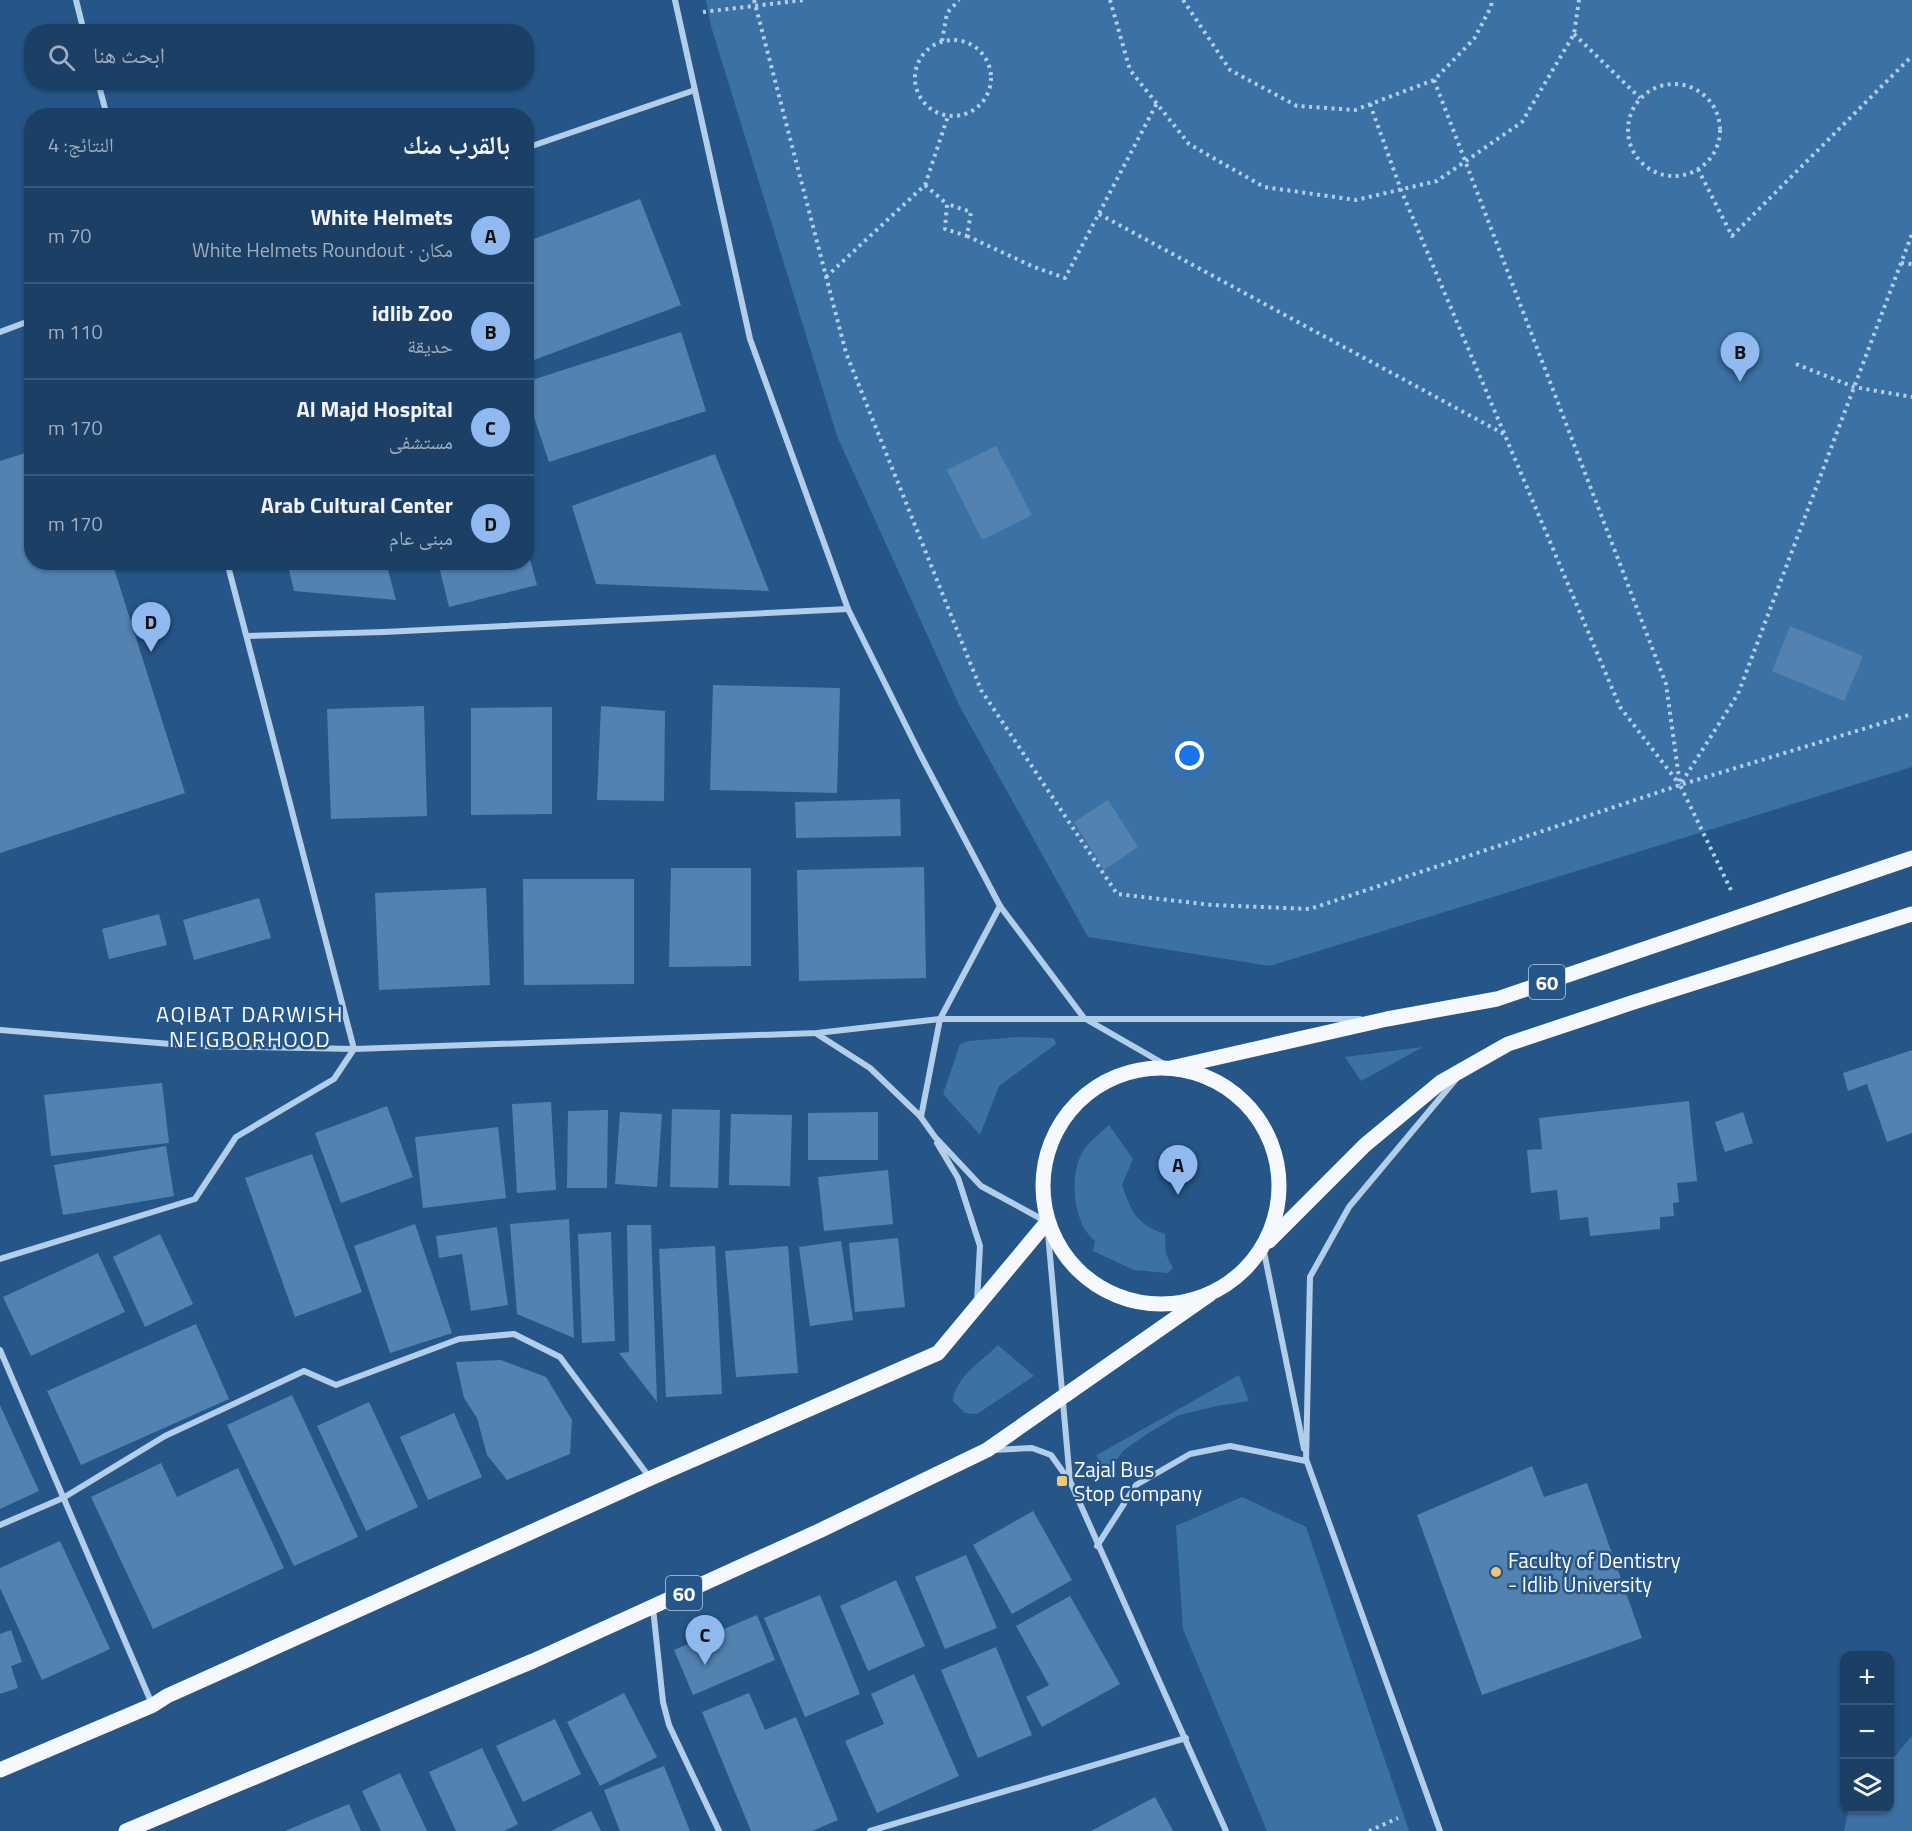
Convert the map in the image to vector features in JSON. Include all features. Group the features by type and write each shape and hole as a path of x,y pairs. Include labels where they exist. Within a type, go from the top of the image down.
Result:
{"main road":[{"name":"60","path":"1171,1068 1387,1019 1497,999 1912,858"},
{"name":"60","path":"1263,1247 1365,1145 1441,1082 1508,1044 1912,914"},
{"path":"1171,1068 1191,1071 1211,1078 1232,1091 1251,1108 1266,1129 1275,1152 1279,1194 1273,1226 1263,1247 1231,1282 1210,1294 1187,1302 1164,1305 1139,1303 1115,1296 1093,1283 1059,1248 1047,1222 1042,1200 1042,1176 1047,1152 1056,1131 1068,1111 1085,1094 1127,1072 1171,1068"},
{"path":"0,1770 153,1705 651,1478 938,1353 1047,1222"},
{"name":"60","path":"126,1831 533,1661 819,1532 987,1450 1210,1294"}],"street":[{"path":"76,0 82,24"},
{"path":"675,0 750,339 848,609 920,754 1000,906 1084,1018 1171,1068"},
{"path":"100,90 105,108"},
{"path":"534,145 695,90"},
{"path":"0,332 24,324"},
{"path":"0,1258 195,1199 236,1137 334,1078 354,1049 229,570"},
{"path":"247,636 384,632 848,609"},
{"path":"976,1307 980,1246 958,1178 920,1116 940,1019 1000,906"},
{"path":"0,1030 195,1046 354,1049 817,1033 940,1019 1387,1019"},
{"path":"817,1033 870,1068 920,1116 935,1137 981,1186 1047,1222 1070,1481"},
{"path":"1306,1461 1310,1277 1349,1207 1465,1069"},
{"path":"1263,1247 1306,1461 1440,1831"},
{"path":"0,1525 63,1498 165,1436 304,1371 336,1384 459,1339 514,1334 560,1357 651,1478"},
{"path":"0,1350 153,1705"},
{"path":"1097,1546 1136,1485 1190,1454 1230,1446 1306,1461"},
{"path":"987,1450 1032,1448 1041,1451 1051,1455 1070,1481 1097,1546 1186,1738 1226,1831"},
{"path":"653,1607 663,1702 669,1725 719,1831"},
{"path":"870,1831 1186,1738"},
{"path":"900,1822 905,1831"}],"path":[{"path":"678,15 761,0"},
{"path":"754,2 804,0"},
{"path":"942,41 947,13 959,0"},
{"path":"1110,0 1130,70 1189,144 1264,187 1356,200 1437,181 1522,122 1574,34 1580,0"},
{"path":"1183,0 1230,70 1297,105 1355,110 1434,80 1474,39 1491,7 1492,0"},
{"path":"754,2 846,353 981,690 1117,894 1212,905 1310,909 1680,786 1912,714"},
{"path":"1574,34 1640,98"},
{"path":"955,39 967,41 986,58 991,71 991,84 981,104 970,112 948,116 935,112 919,97 915,84 918,62 925,51 942,41 955,39"},
{"path":"1698,169 1732,236 1912,56"},
{"path":"1434,80 1666,684 1680,786"},
{"path":"1675,83 1691,86 1706,95 1716,108 1720,120 1720,136 1711,159 1698,169 1683,175 1659,174 1644,166 1634,154 1628,132 1630,116 1640,98 1653,87 1675,83"},
{"path":"946,204 945,229 967,236 1034,267 1065,278 1157,104"},
{"path":"1370,104 1401,190 1620,707 1680,786 1743,915"},
{"path":"826,277 925,185 948,116"},
{"path":"925,185 946,204 971,212 967,236"},
{"path":"1099,214 1505,434"},
{"path":"1680,786 1738,694 1912,234"},
{"path":"1901,263 1912,264"},
{"path":"1796,364 1854,387 1912,397"},
{"path":"1369,1831 1398,1818"}],"shaded area":[{"path":"706,0 1912,0 1912,767 1270,966 1088,937 959,705 837,436 711,26"},
{"path":"1018,1037 1054,1038 1056,1044 999,1086 980,1135 943,1094 960,1044 969,1041"},
{"path":"1423,1047 1361,1081 1345,1057"},
{"path":"1109,1125 1133,1159 1122,1185 1132,1210 1147,1226 1165,1234 1166,1254 1173,1268 1168,1273 1134,1270 1093,1251 1095,1241 1082,1223 1078,1212 1075,1199 1075,1174 1082,1153"},
{"path":"998,1345 1034,1376 977,1414 965,1413 953,1401 955,1392 970,1370"},
{"path":"1239,1375 1249,1401 1179,1415 1124,1450 1102,1477 1097,1455"},
{"path":"1242,1497 1306,1527 1409,1831 1267,1831 1183,1629 1176,1526"},
{"path":"1912,1736 1912,1831 1844,1831 1848,1813 1894,1813 1894,1757"}],"building":[{"path":"640,199 681,305 534,360 534,239"},
{"path":"681,332 706,411 549,462 534,417 534,379"},
{"path":"996,446 1032,515 982,540 947,470"},
{"path":"24,454 24,570 115,570 185,793 0,853 0,461"},
{"path":"715,454 769,591 596,584 572,506"},
{"path":"289,570 388,570 396,600 294,591"},
{"path":"440,570 533,570 537,585 449,607"},
{"path":"1790,626 1863,656 1844,701 1772,671"},
{"path":"713,685 840,688 837,793 710,790"},
{"path":"424,706 427,816 331,819 327,709"},
{"path":"601,706 665,711 664,801 597,800"},
{"path":"552,707 552,814 471,815 471,708"},
{"path":"900,799 901,836 796,838 795,802"},
{"path":"1108,800 1138,847 1104,870 1074,822"},
{"path":"924,867 926,978 799,981 797,870"},
{"path":"671,868 751,868 751,966 669,967"},
{"path":"523,879 634,879 634,984 524,985"},
{"path":"486,888 490,985 379,990 375,893"},
{"path":"259,898 271,938 194,960 183,920"},
{"path":"159,914 167,945 109,959 102,929"},
{"path":"1912,1050 1912,1133 1887,1142 1867,1084 1848,1091 1843,1073"},
{"path":"162,1083 169,1143 51,1156 44,1095"},
{"path":"1689,1101 1697,1181 1677,1183 1679,1202 1673,1203 1674,1216 1660,1217 1660,1229 1590,1236 1588,1217 1560,1220 1557,1190 1531,1193 1527,1150 1542,1149 1539,1118"},
{"path":"551,1102 556,1190 517,1193 512,1104"},
{"path":"387,1106 413,1177 341,1203 315,1133"},
{"path":"672,1109 720,1110 718,1188 670,1187"},
{"path":"608,1110 607,1188 567,1188 568,1111"},
{"path":"620,1112 662,1114 657,1187 615,1184"},
{"path":"878,1112 878,1160 808,1160 808,1113"},
{"path":"1743,1112 1753,1143 1725,1152 1715,1122"},
{"path":"731,1114 792,1115 790,1186 729,1185"},
{"path":"498,1127 506,1198 423,1208 415,1137"},
{"path":"166,1146 174,1196 63,1215 54,1165"},
{"path":"312,1154 362,1292 295,1317 245,1178"},
{"path":"888,1170 893,1224 824,1231 818,1177"},
{"path":"569,1219 574,1338 517,1314 510,1224"},
{"path":"415,1224 452,1333 390,1353 354,1246"},
{"path":"627,1225 651,1225 657,1402 619,1353 629,1352"},
{"path":"497,1227 508,1305 471,1311 462,1254 439,1258 436,1236"},
{"path":"611,1232 615,1341 582,1343 578,1234"},
{"path":"160,1234 193,1304 145,1327 113,1257"},
{"path":"898,1238 905,1307 855,1312 849,1243"},
{"path":"841,1241 853,1320 810,1326 799,1247"},
{"path":"715,1246 722,1394 666,1397 659,1249"},
{"path":"788,1246 798,1373 736,1377 725,1251"},
{"path":"98,1253 125,1312 31,1356 3,1297"},
{"path":"196,1324 229,1399 81,1465 47,1391"},
{"path":"501,1360 546,1377 572,1420 570,1454 507,1480 487,1455 477,1418 464,1398 456,1362"},
{"path":"292,1395 358,1537 294,1566 227,1425"},
{"path":"369,1402 418,1507 366,1531 317,1426"},
{"path":"0,1405 39,1491 0,1509"},
{"path":"454,1413 482,1477 428,1500 400,1437"},
{"path":"161,1463 177,1497 238,1468 284,1568 153,1629 91,1497"},
{"path":"1532,1466 1544,1497 1587,1483 1642,1638 1482,1695 1417,1515"},
{"path":"1033,1511 1072,1580 1012,1614 973,1545"},
{"path":"60,1541 110,1649 42,1680 0,1588 0,1568"},
{"path":"966,1555 997,1628 945,1649 915,1577"},
{"path":"896,1580 925,1646 868,1671 840,1606"},
{"path":"820,1595 860,1694 805,1717 764,1618"},
{"path":"1070,1596 1120,1684 1042,1727 1026,1697 1049,1685 1016,1626"},
{"path":"757,1615 775,1660 693,1695 674,1650"},
{"path":"11,1630 22,1662 11,1666 18,1688 0,1694 0,1634"},
{"path":"996,1647 1032,1735 978,1758 941,1670"},
{"path":"914,1674 959,1776 877,1813 845,1741 884,1724 871,1694"},
{"path":"624,1693 657,1757 600,1786 567,1722"},
{"path":"749,1693 765,1730 796,1717 838,1820 812,1831 751,1831 702,1712"},
{"path":"555,1719 581,1774 523,1802 496,1746"},
{"path":"482,1748 518,1824 504,1831 456,1831 429,1772"},
{"path":"664,1766 690,1831 620,1831 604,1790"},
{"path":"400,1773 427,1831 381,1831 362,1791"},
{"path":"1155,1797 1173,1831 1091,1831"},
{"path":"349,1804 361,1831 285,1831"},
{"path":"591,1811 601,1831 551,1831"}],"place":[{"name":"idlib Zoo","path":"1740,382"},
{"name":"Arab Cultural Center","path":"151,652"},
{"name":"White Helmets","path":"1178,1195"},
{"name":"Zajal Bus Stop Company","path":"1062,1481"},
{"name":"Faculty of Dentistry - Idlib University","path":"1496,1572"},
{"name":"Al Majd Hospital","path":"705,1665"}],"district":[{"name":"AQIBAT DARWISH NEIGBORHOOD","path":"250,1026"}]}
